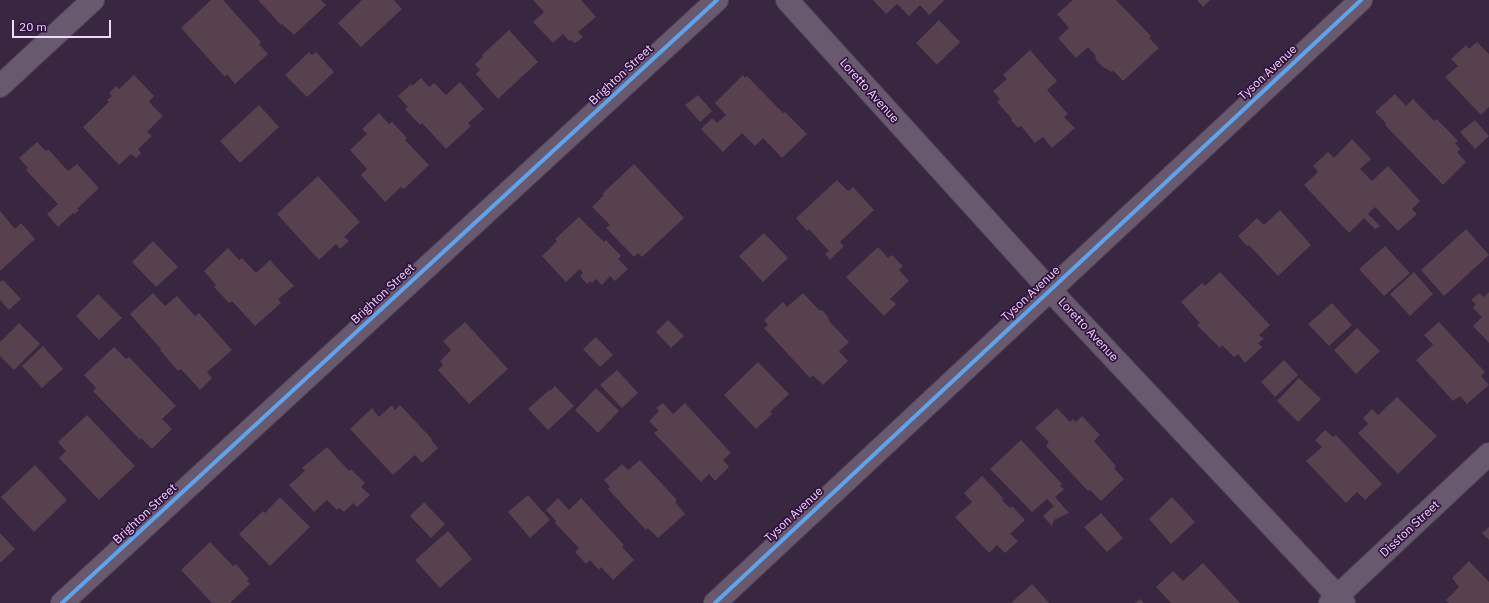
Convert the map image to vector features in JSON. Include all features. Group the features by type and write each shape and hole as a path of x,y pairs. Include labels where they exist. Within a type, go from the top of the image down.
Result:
{"street":[{"path":"0,86 93,0"},
{"name":"Brighton Street","path":"62,603 717,0"},
{"name":"Loretto Avenue","path":"787,0 1050,290 1338,601"},
{"name":"Tyson Avenue","path":"715,603 1361,0"},
{"name":"Disston Street","path":"1338,601 1489,454"}],"building":[{"path":"211,0 223,0 261,42 259,44 268,54 235,84 227,74 225,77 181,28"},
{"path":"258,0 321,0 326,5 294,35 282,24 281,25"},
{"path":"362,0 394,0 402,9 361,47 338,23"},
{"path":"533,0 581,0 596,17 578,32 583,37 575,43 571,40 569,41 563,34 553,43 533,22 544,12"},
{"path":"873,0 944,1 929,15 920,5 909,16 897,4 886,14"},
{"path":"1073,0 1116,0 1151,36 1149,38 1159,48 1123,81 1113,70 1112,72 1103,67 1096,60 1095,55 1088,47 1076,58 1058,38 1069,28 1057,14"},
{"path":"1197,0 1210,0 1203,7"},
{"path":"939,20 960,42 937,65 916,43"},
{"path":"509,30 538,62 498,99 476,74 480,70 475,64 483,57 482,55"},
{"path":"1477,42 1489,54 1489,107 1481,115 1445,77 1458,66 1451,59 1466,45 1469,49"},
{"path":"1030,50 1057,81 1047,90 1068,114 1064,117 1075,128 1052,148 1043,137 1035,143 1021,126 1018,128 997,102 1000,99 993,91 1007,79 1003,75"},
{"path":"309,52 312,55 316,52 334,72 307,97 285,75"},
{"path":"134,75 154,96 149,102 163,116 147,132 152,136 138,149 141,153 136,158 131,154 119,165 83,127 109,102 107,100 112,96 109,93 116,86 119,89"},
{"path":"743,75 745,78 747,76 783,113 785,112 807,134 782,158 763,138 755,146 742,133 723,152 701,129 712,118 717,123 726,115 715,103"},
{"path":"421,78 429,87 434,83 446,95 460,82 484,109 468,123 471,126 446,149 422,123 420,125 405,109 408,107 398,96 411,84 412,86"},
{"path":"1395,94 1406,106 1413,99 1434,121 1436,119 1438,120 1458,141 1455,143 1460,149 1457,152 1466,162 1443,185 1385,125 1386,123 1375,112"},
{"path":"698,95 712,111 700,122 685,105"},
{"path":"259,105 279,127 240,163 220,141"},
{"path":"379,113 389,124 392,122 407,138 405,140 429,165 404,189 401,187 385,202 361,175 367,169 350,150 367,134 362,129"},
{"path":"1475,120 1489,136 1475,149 1460,132"},
{"path":"1352,139 1371,159 1360,169 1372,181 1388,166 1420,201 1412,209 1417,214 1398,231 1375,207 1368,214 1380,226 1375,229 1364,218 1349,233 1304,185 1318,172 1313,166 1328,152 1334,158"},
{"path":"37,142 46,151 48,149 68,171 77,164 99,188 77,209 79,210 75,214 73,213 58,227 47,214 58,204 26,170 28,168 19,158"},
{"path":"634,164 684,218 642,257 638,253 634,257 606,228 610,225 592,207 604,195 602,194"},
{"path":"318,176 360,222 344,237 349,241 340,249 336,244 319,260 277,214"},
{"path":"837,180 848,191 853,187 874,210 840,242 844,246 830,260 825,254 829,251 809,229 807,231 796,218"},
{"path":"1280,210 1311,245 1278,276 1249,245 1247,246 1238,236 1257,218 1264,225"},
{"path":"0,211 15,229 21,223 35,239 0,271"},
{"path":"579,217 604,242 606,240 621,256 618,259 628,269 615,281 610,276 602,285 596,279 592,283 590,281 587,284 580,276 583,273 580,269 566,282 542,256 557,241 555,239"},
{"path":"1466,229 1489,255 1444,296 1421,270"},
{"path":"764,233 788,258 763,282 739,256"},
{"path":"153,241 178,267 156,287 132,262"},
{"path":"1385,246 1410,273 1384,296 1359,269"},
{"path":"878,247 888,258 892,255 903,266 899,270 909,281 890,299 896,304 884,316 846,277"},
{"path":"228,248 239,260 242,258 256,273 270,260 294,286 278,299 281,303 255,326 232,301 229,303 214,287 216,285 204,271"},
{"path":"1220,272 1270,325 1259,335 1264,339 1258,343 1262,347 1245,363 1238,354 1234,357 1222,345 1220,348 1197,325 1200,323 1181,302 1202,283 1205,286"},
{"path":"1414,272 1433,294 1410,316 1390,294"},
{"path":"3,280 21,299 9,310 0,300 0,282"},
{"path":"1489,292 1489,343 1473,326 1482,317 1473,308 1476,304 1471,300 1479,293 1484,297"},
{"path":"153,293 165,306 177,296 195,316 199,313 232,350 207,372 212,378 200,390 181,369 178,371 130,314"},
{"path":"803,293 819,310 823,311 830,322 849,342 839,351 848,361 823,385 813,375 810,378 764,328 768,325 764,320 783,302 787,307"},
{"path":"98,294 122,318 99,340 76,316"},
{"path":"1332,303 1352,325 1329,346 1308,324"},
{"path":"668,320 684,336 671,348 656,332"},
{"path":"465,322 508,369 469,404 438,370 443,365 440,361 451,350 443,341"},
{"path":"1439,322 1485,372 1481,376 1489,385 1467,404 1460,396 1453,401 1416,360 1433,345 1424,335"},
{"path":"19,323 40,344 14,370 0,356 0,342"},
{"path":"1357,328 1380,351 1356,374 1334,350"},
{"path":"596,337 613,355 600,367 583,349"},
{"path":"43,346 63,369 42,388 22,366"},
{"path":"114,347 126,359 129,357 176,406 162,419 172,429 152,449 141,438 140,440 93,391 96,388 84,375"},
{"path":"1284,360 1298,375 1275,397 1261,382"},
{"path":"758,362 789,394 770,412 772,414 756,429 724,395"},
{"path":"617,370 638,393 622,408 600,385"},
{"path":"1299,378 1321,399 1298,422 1277,401"},
{"path":"555,386 574,406 548,430 528,409"},
{"path":"596,388 619,411 598,433 575,410"},
{"path":"1397,397 1437,436 1398,474 1358,433 1368,424 1363,418 1372,409 1378,415"},
{"path":"663,403 673,414 685,403 731,453 723,460 729,467 715,481 709,474 701,482 654,433 658,430 649,421 659,411 656,408"},
{"path":"392,405 395,410 400,405 432,439 431,440 438,448 422,463 415,455 393,475 350,429 372,408 379,417"},
{"path":"1057,408 1070,422 1073,419 1076,422 1082,416 1100,435 1094,441 1116,466 1114,468 1124,479 1101,501 1090,490 1088,491 1046,446 1049,442 1035,428"},
{"path":"87,415 135,466 99,500 59,458 66,451 58,442"},
{"path":"1325,430 1333,437 1336,435 1382,484 1365,500 1357,492 1346,503 1306,461 1322,447 1315,440"},
{"path":"1021,440 1062,484 1060,486 1064,489 1055,497 1069,513 1054,520 1052,526 1043,516 1054,506 1047,499 1032,512 990,469"},
{"path":"327,447 349,471 351,469 365,483 361,487 370,495 357,507 353,503 344,512 339,508 337,510 327,500 314,512 289,485 305,471 302,468"},
{"path":"640,460 677,500 675,502 685,514 658,538 648,528 646,530 608,489 610,487 604,480 622,464 628,470"},
{"path":"35,465 67,500 34,532 1,497"},
{"path":"982,476 1004,499 1002,500 1010,508 1012,506 1025,520 1010,534 1018,541 1005,553 997,545 989,553 955,517 972,502 964,493"},
{"path":"528,495 550,520 530,538 508,512"},
{"path":"280,497 310,527 270,566 239,534 263,511 265,513"},
{"path":"1172,497 1195,522 1171,544 1149,519"},
{"path":"558,498 569,510 581,498 624,545 622,547 634,560 613,580 601,567 599,570 590,560 586,564 575,552 579,548 555,523 556,521 546,510"},
{"path":"424,502 445,524 431,538 410,516"},
{"path":"1101,513 1123,538 1107,552 1084,527"},
{"path":"1489,527 1489,540 1482,533"},
{"path":"448,531 472,559 440,588 415,560"},
{"path":"0,533 15,549 0,563"},
{"path":"210,542 233,566 236,564 249,579 247,581 250,584 230,603 212,603 181,570"},
{"path":"1469,561 1489,582 1489,603 1449,603 1446,600 1459,587 1452,578"},
{"path":"1203,563 1240,603 1171,603 1156,587 1173,571 1183,581"},
{"path":"1032,584 1049,603 1011,603"},
{"path":"1140,599 1144,603 1135,603"}],"cycle path":[{"path":"62,603 717,0"},
{"path":"715,603 1361,0"}]}
